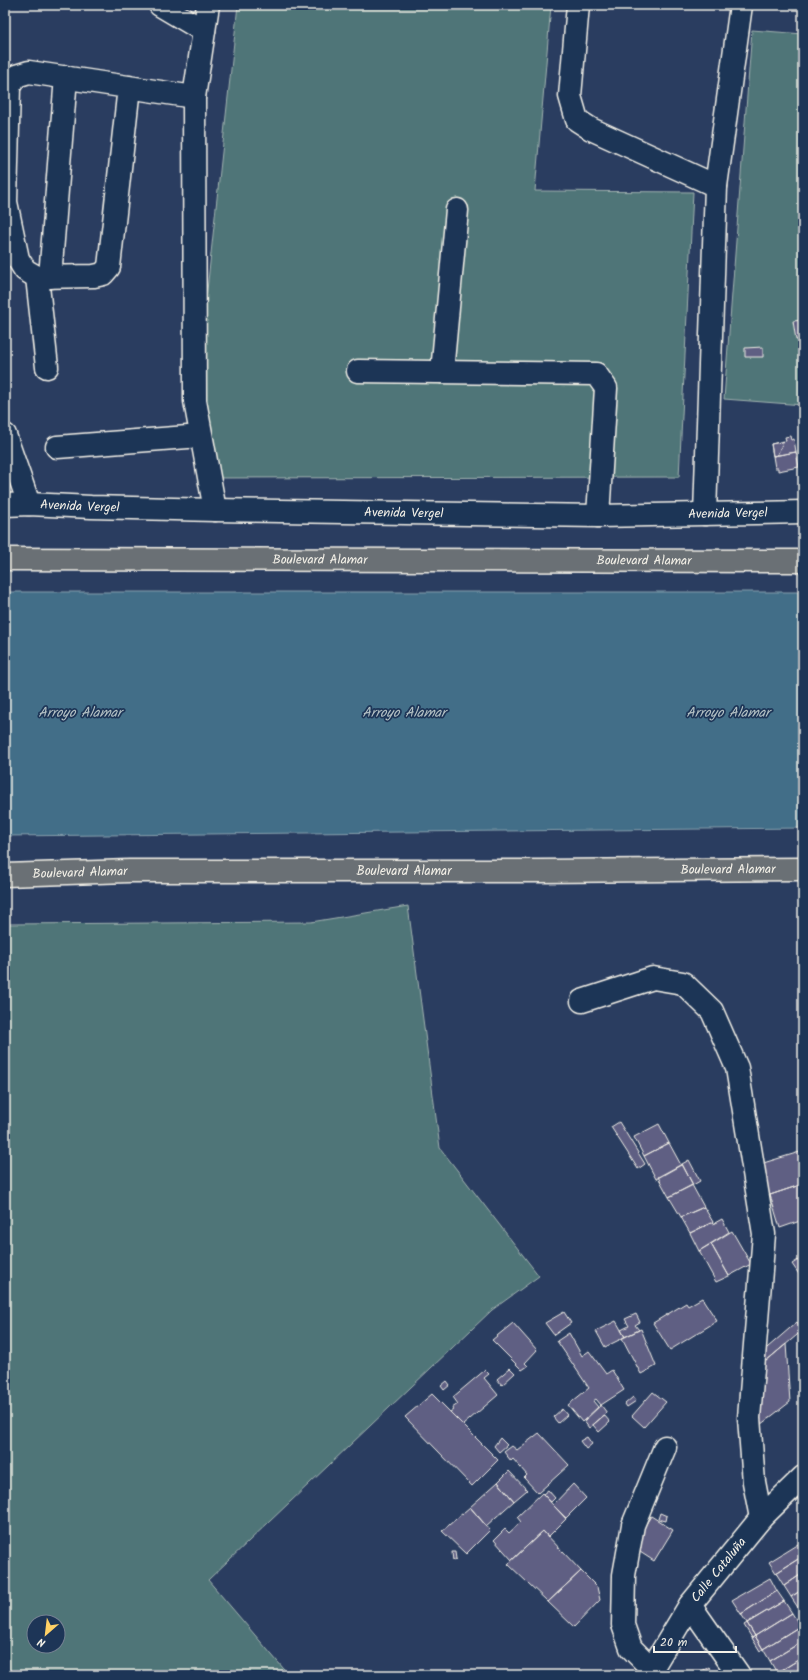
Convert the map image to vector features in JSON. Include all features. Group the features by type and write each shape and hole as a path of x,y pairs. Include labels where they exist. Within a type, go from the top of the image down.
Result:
{"highway":[{"name":"Boulevard Alamar","path":"5,559 803,561"},
{"name":"Boulevard Alamar","path":"5,875 129,871 548,871 803,869"}],"street":[{"path":"160,5 204,31"},
{"path":"208,5 194,97 195,401 215,510"},
{"path":"578,5 570,96 577,120 591,129 716,186"},
{"path":"705,514 716,186 741,5"},
{"path":"129,87 109,267 103,274 94,276 43,277 25,270 18,259 6,202 10,87 16,76 29,72 66,77 194,97"},
{"path":"47,367 43,277 66,77"},
{"path":"442,372 457,210"},
{"path":"358,371 596,374 606,388 598,516"},
{"path":"5,435 29,504"},
{"path":"57,447 202,436"},
{"name":"Avenida Vergel","path":"5,505 29,504 215,510 598,516 803,512"},
{"path":"582,1001 653,978 683,984 712,1011 737,1068 764,1234 749,1418 754,1482 761,1518"},
{"path":"650,1672 631,1648 623,1625 624,1575 633,1526 666,1447"},
{"name":"Calle Cataluña","path":"650,1672 690,1605 761,1518 800,1485"},
{"path":"690,1605 739,1675"}],"green space":[{"path":"238,5 551,5 535,191 693,192 679,477 210,478 195,401"},
{"path":"752,30 803,34 803,405 724,399"},
{"path":"408,906 440,1148 539,1276 492,1310 208,1580 289,1675 5,1675 5,924 311,922"}],"water":[{"name":"Arroyo Alamar","path":"5,592 803,592 803,828 5,836"}],"building":[{"path":"803,320 803,339 796,340 793,321"},
{"path":"763,347 763,357 745,357 745,348"},
{"path":"790,436 791,440 794,439 796,452 773,456 771,444 786,441 785,437"},
{"path":"784,441 777,455 773,456 771,444"},
{"path":"796,452 799,467 778,471 778,468 775,468 773,456"},
{"path":"619,1122 645,1164 638,1169 611,1127"},
{"path":"659,1124 669,1143 644,1156 634,1137"},
{"path":"669,1143 681,1165 656,1179 644,1156"},
{"path":"803,1151 803,1184 770,1195 760,1164"},
{"path":"689,1160 700,1181 693,1185 682,1164"},
{"path":"682,1164 693,1185 669,1197 658,1177"},
{"path":"803,1184 803,1220 780,1228 770,1195"},
{"path":"692,1185 704,1207 681,1217 669,1197"},
{"path":"704,1207 713,1222 690,1233 681,1217"},
{"path":"722,1219 729,1232 699,1251 690,1233"},
{"path":"732,1231 751,1264 729,1276 711,1244"},
{"path":"711,1244 729,1276 716,1282 699,1251"},
{"path":"803,1257 803,1280 792,1264"},
{"path":"702,1298 717,1321 670,1350 653,1323 686,1303 688,1306"},
{"path":"564,1312 571,1323 554,1335 545,1323"},
{"path":"636,1314 640,1322 635,1325 639,1330 625,1337 621,1330 629,1326 625,1319"},
{"path":"616,1321 625,1337 605,1347 596,1331"},
{"path":"797,1322 803,1330 766,1361 760,1354"},
{"path":"513,1323 537,1350 525,1363 528,1366 522,1370 492,1340"},
{"path":"641,1329 656,1366 641,1374 622,1338"},
{"path":"569,1333 582,1356 589,1351 606,1374 612,1370 624,1390 601,1405 596,1399 593,1401 598,1407 582,1422 568,1405 589,1388 557,1341"},
{"path":"786,1344 790,1402 756,1428 752,1373"},
{"path":"510,1368 515,1373 502,1385 497,1379"},
{"path":"485,1370 489,1374 484,1378 498,1395 463,1425 450,1412 453,1410 452,1408 458,1404 453,1397"},
{"path":"447,1381 450,1385 444,1390 441,1386"},
{"path":"653,1392 666,1402 644,1427 632,1416"},
{"path":"432,1394 498,1460 472,1486 405,1417"},
{"path":"633,1397 636,1401 627,1407 625,1404"},
{"path":"601,1405 607,1413 589,1428 584,1421"},
{"path":"562,1409 567,1415 558,1423 553,1417"},
{"path":"604,1415 610,1422 599,1432 593,1425"},
{"path":"539,1433 569,1465 538,1493 524,1478 527,1475 513,1459 511,1461 504,1452 512,1446 517,1450"},
{"path":"587,1437 592,1444 586,1449 580,1441"},
{"path":"500,1438 507,1445 499,1452 494,1446"},
{"path":"509,1471 527,1490 514,1501 498,1482"},
{"path":"498,1482 514,1501 486,1526 470,1507"},
{"path":"573,1484 586,1498 566,1518 553,1505"},
{"path":"548,1490 555,1498 551,1502 543,1494"},
{"path":"542,1493 566,1519 548,1537 543,1531 512,1560 494,1540 505,1529 509,1533 521,1522 517,1517"},
{"path":"470,1507 490,1530 466,1554 442,1531"},
{"path":"660,1513 667,1516 666,1521 658,1519"},
{"path":"651,1516 673,1530 654,1561 640,1552 638,1555 631,1548"},
{"path":"543,1531 581,1571 548,1602 508,1564"},
{"path":"803,1541 803,1556 776,1573 769,1562"},
{"path":"452,1552 455,1552 456,1559 453,1561"},
{"path":"803,1556 803,1573 784,1586 776,1573"},
{"path":"581,1571 597,1587 600,1600 574,1627 548,1602"},
{"path":"803,1573 803,1589 791,1597 784,1586"},
{"path":"770,1578 777,1591 741,1614 732,1600"},
{"path":"803,1589 803,1606 799,1609 791,1597"},
{"path":"777,1591 784,1601 747,1623 741,1614"},
{"path":"784,1601 792,1613 755,1636 747,1623"},
{"path":"792,1613 800,1626 763,1649 755,1636"},
{"path":"747,1623 755,1636 752,1638 744,1625"},
{"path":"800,1626 803,1631 803,1641 770,1661 763,1649"},
{"path":"755,1636 763,1649 760,1651 752,1638"},
{"path":"803,1641 803,1657 777,1673 770,1661"},
{"path":"803,1657 803,1673 800,1675 779,1675 777,1673"},
{"path":"709,1667 715,1675 695,1675"}]}
